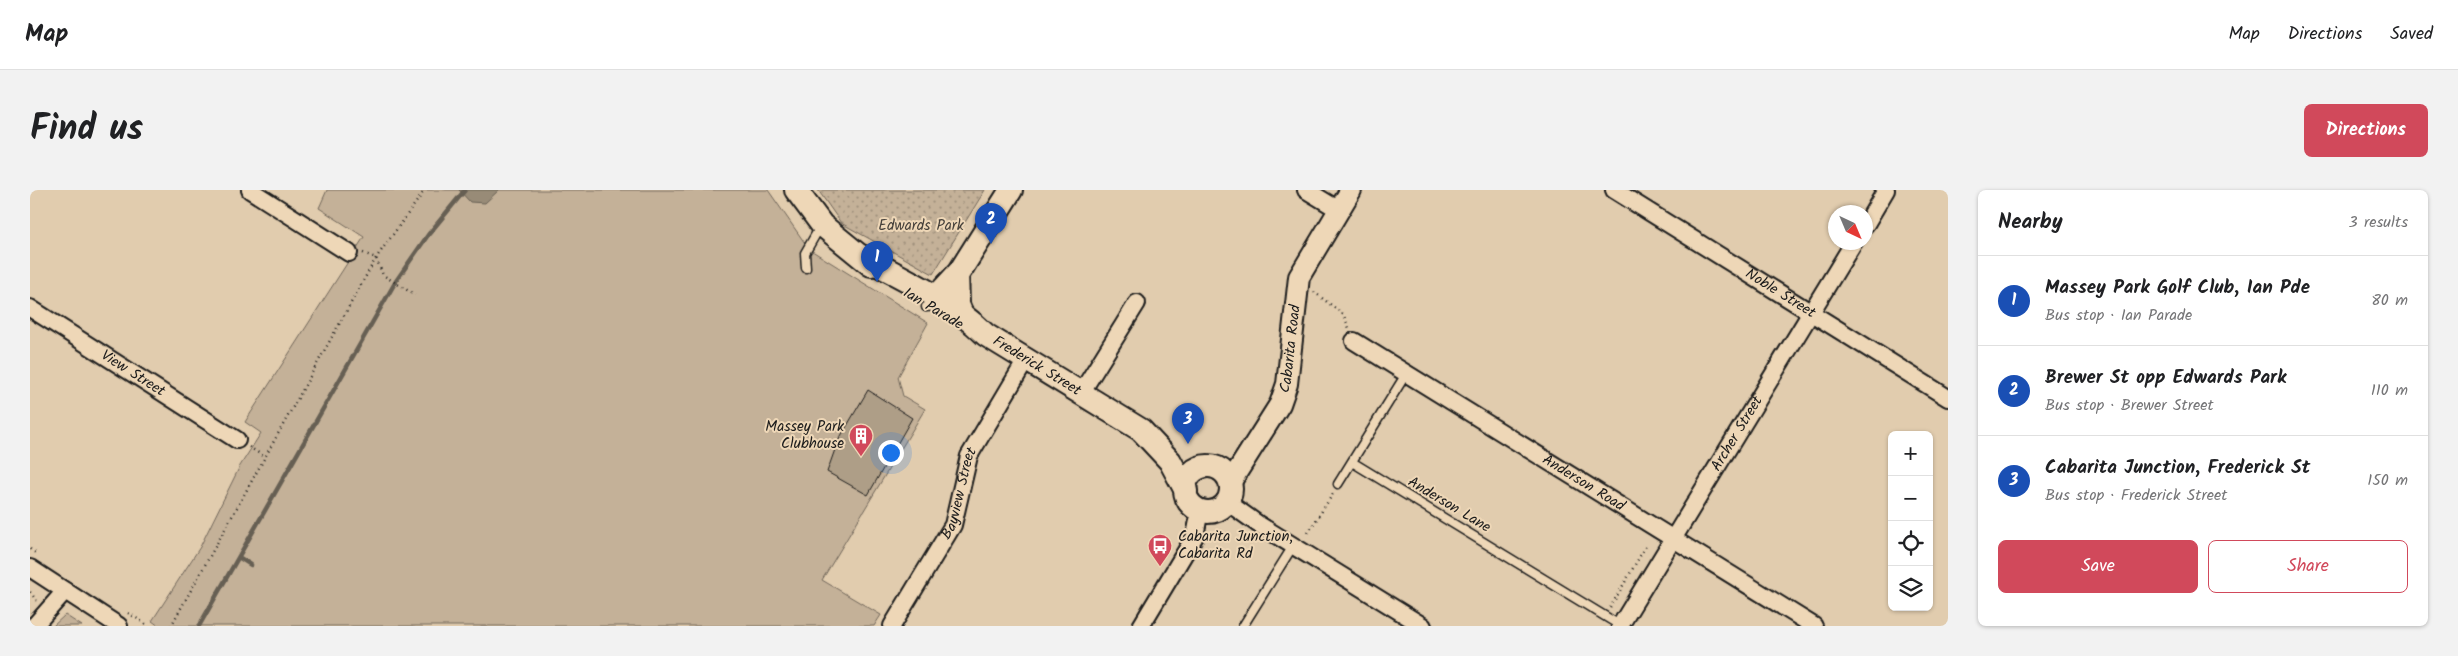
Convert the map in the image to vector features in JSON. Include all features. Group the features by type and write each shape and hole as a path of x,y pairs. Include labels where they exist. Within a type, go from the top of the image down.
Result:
{"main road":[{"name":"Ian Parade","path":"796,190 822,225 861,256 947,308 986,335"},
{"path":"947,308 960,271 1010,190"},
{"name":"Frederick Street","path":"986,335 1141,430 1159,436 1194,460 1207,466"},
{"name":"Frederick Street","path":"1141,430 1170,461 1186,491"},
{"path":"1207,466 1223,472 1229,492 1215,511 1200,510 1190,503 1186,491 1189,477 1200,468 1207,466"}],"street":[{"path":"250,190 349,253"},
{"path":"1306,190 1339,210"},
{"name":"Cabarita Road","path":"1229,492 1280,404 1287,384 1299,277 1351,190"},
{"name":"Noble Street","path":"1614,190 1948,398"},
{"path":"1873,212 1886,190"},
{"name":"Archer Street","path":"1620,626 1849,250"},
{"path":"1081,393 1137,303"},
{"name":"View Street","path":"30,308 237,440"},
{"name":"Anderson Road","path":"1354,341 1814,626"},
{"name":"Bayview Street","path":"892,626 954,526 969,456 1026,360"},
{"path":"1229,492 1293,546 1423,626"},
{"path":"1142,626 1195,536 1200,510"},
{"path":"30,568 119,626"},
{"path":"34,626 65,591"}],"lane":[{"path":"806,268 805,253 822,225"},
{"path":"1338,484 1406,374"},
{"name":"Anderson Lane","path":"1352,462 1620,626"},
{"path":"1243,626 1293,546"}],"path":[{"path":"171,626 376,258 424,190"},
{"path":"349,253 362,252 376,258 383,275 415,295"},
{"path":"1311,286 1315,295 1343,314 1354,341"},
{"path":"237,440 265,457"},
{"path":"1308,533 1338,484"},
{"path":"1605,616 1648,544"},
{"path":"30,592 34,595"}],"green space":[{"path":"327,190 768,190 809,249 928,323 898,377 903,396 925,409 822,580 881,615 874,626 159,626 152,621 200,547 240,466 261,433 245,422 364,237 319,208"},
{"name":"Edwards Park","path":"818,190 985,190 933,274 841,223"},
{"path":"65,615 82,626 53,626"}],"shaded area":[{"path":"459,190 499,190 485,203 470,202"}],"building":[{"name":"Massey Park Clubhouse","path":"868,390 912,418 868,495 827,472 838,441"}],"waterway":[{"path":"199,626 396,281 428,235 465,190"},
{"path":"240,558 251,565"}],"place":[{"name":"Brewer St opp Edwards Park","path":"991,244"},
{"name":"Massey Park Golf Club, Ian Pde","path":"877,282"},
{"name":"Cabarita Junction, Frederick St","path":"1188,444"},
{"name":"Massey Park Clubhouse","path":"861,457"},
{"name":"Cabarita Junction, Cabarita Rd","path":"1160,567"}]}
